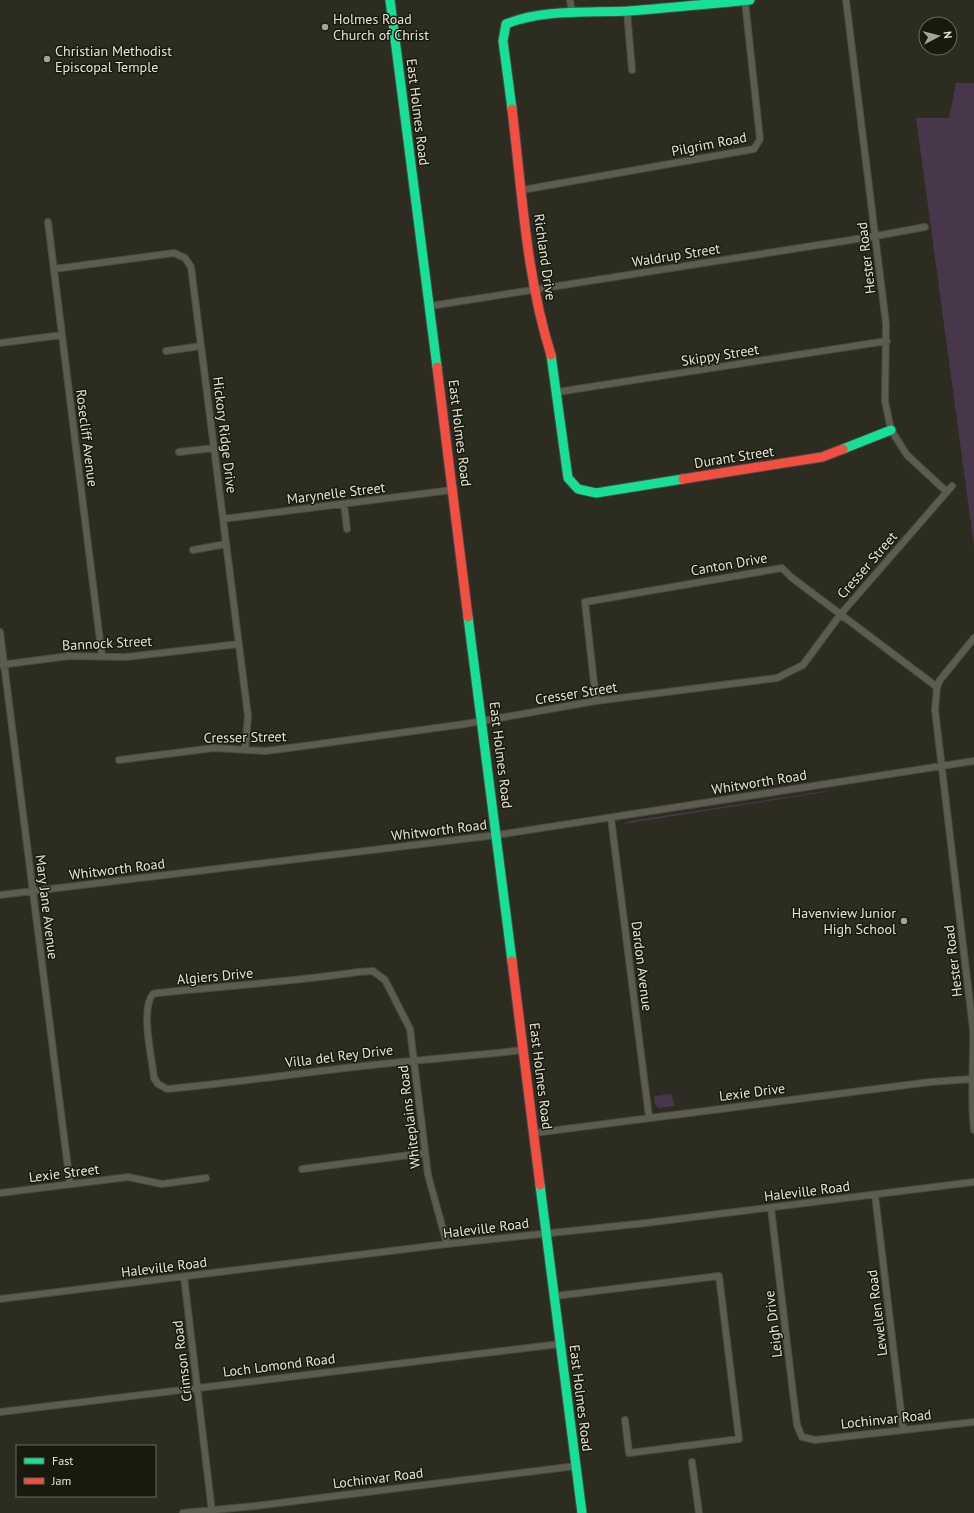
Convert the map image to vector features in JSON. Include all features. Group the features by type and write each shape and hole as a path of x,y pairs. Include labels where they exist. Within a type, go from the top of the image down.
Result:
{"main road":[{"name":"East Holmes Road","path":"390,0 582,1513"},
{"path":"572,12 627,11 748,1"},
{"name":"Richland Drive","path":"572,12 516,20 506,24 503,41 534,289 541,325 551,355 568,478 578,489"},
{"name":"Durant Street","path":"578,489 596,493 822,457 891,430"}],"street":[{"path":"570,0 572,12"},
{"name":"Hester Road","path":"846,0 876,236 887,341 885,401 891,430 906,455 947,492"},
{"name":"Pilgrim Road","path":"522,190 754,149 760,139 748,1"},
{"path":"627,11 632,70"},
{"name":"Rosecliff Avenue","path":"48,222 102,657"},
{"name":"Waldrup Street","path":"430,306 925,227"},
{"name":"Hickory Ridge Drive","path":"54,269 174,254 185,258 191,267 248,716 245,750"},
{"path":"0,343 62,335"},
{"name":"Skippy Street","path":"557,392 887,341"},
{"path":"166,351 201,346"},
{"path":"179,452 214,448"},
{"name":"Cresser Street","path":"119,760 214,748 265,751 283,749 482,721 596,701 777,678 803,665 840,615 952,486"},
{"name":"Marynelle Street","path":"224,519 452,490"},
{"path":"344,504 347,529"},
{"path":"193,550 226,544"},
{"name":"Canton Drive","path":"596,701 585,602 782,568 840,615 937,687"},
{"name":"Mary Jane Avenue","path":"0,632 2,665 33,892 70,1184"},
{"path":"937,687 946,671 974,638"},
{"name":"Bannock Street","path":"2,665 69,656 126,656 239,644"},
{"name":"Hester Road","path":"937,687 935,710 972,1029 974,1056 972,1105 974,1130"},
{"name":"Whitworth Road","path":"0,895 497,835 974,761"},
{"name":"Dardon Avenue","path":"611,818 649,1117"},
{"name":"Whiteplains Road","path":"374,971 385,980 407,1022 414,1060 429,1179 448,1244"},
{"name":"Algiers Drive","path":"158,1084 154,1078 147,1015 149,999 153,994 374,971"},
{"name":"Villa del Rey Drive","path":"158,1084 167,1089 414,1060 524,1050"},
{"name":"Lexie Drive","path":"534,1133 649,1117 957,1079 972,1079"},
{"path":"302,1169 425,1154"},
{"name":"Lexie Street","path":"0,1193 132,1178 162,1184 206,1178"},
{"name":"Haleville Road","path":"0,1299 448,1244 547,1233 580,1231 974,1182"},
{"name":"Lewellen Road","path":"875,1195 903,1429"},
{"name":"Leigh Drive","path":"771,1208 797,1426 802,1437"},
{"path":"554,1296 718,1276 739,1439 629,1453 625,1420"},
{"name":"Crimson Road","path":"184,1277 212,1511"},
{"name":"Loch Lomond Road","path":"0,1412 560,1344"},
{"name":"Lochinvar Road","path":"802,1437 815,1440 974,1422"},
{"path":"692,1462 699,1513"},
{"name":"Lochinvar Road","path":"183,1513 255,1506 576,1466"}],"shaded area":[{"path":"956,83 974,83 974,546 916,118 949,118"},
{"path":"825,792 623,824 630,821"},
{"path":"671,1094 675,1106 659,1108 655,1105 654,1096"}],"traffic: fast":[{"path":"390,0 437,367"},
{"path":"512,109 503,41 506,24 520,19 550,14 628,11 750,0"},
{"path":"551,355 568,478 578,489 596,493 683,479"},
{"path":"843,449 891,430"},
{"path":"468,617 512,961"},
{"path":"540,1185 582,1513"}],"traffic: jam":[{"path":"512,109 530,264 551,355"},
{"path":"437,367 468,617"},
{"path":"683,479 822,457 843,449"},
{"path":"512,961 540,1185"}],"place":[{"name":"Holmes Road Church of Christ","path":"325,27"},
{"name":"Christian Methodist Episcopal Temple","path":"47,59"},
{"name":"Havenview Junior High School","path":"904,921"}]}
